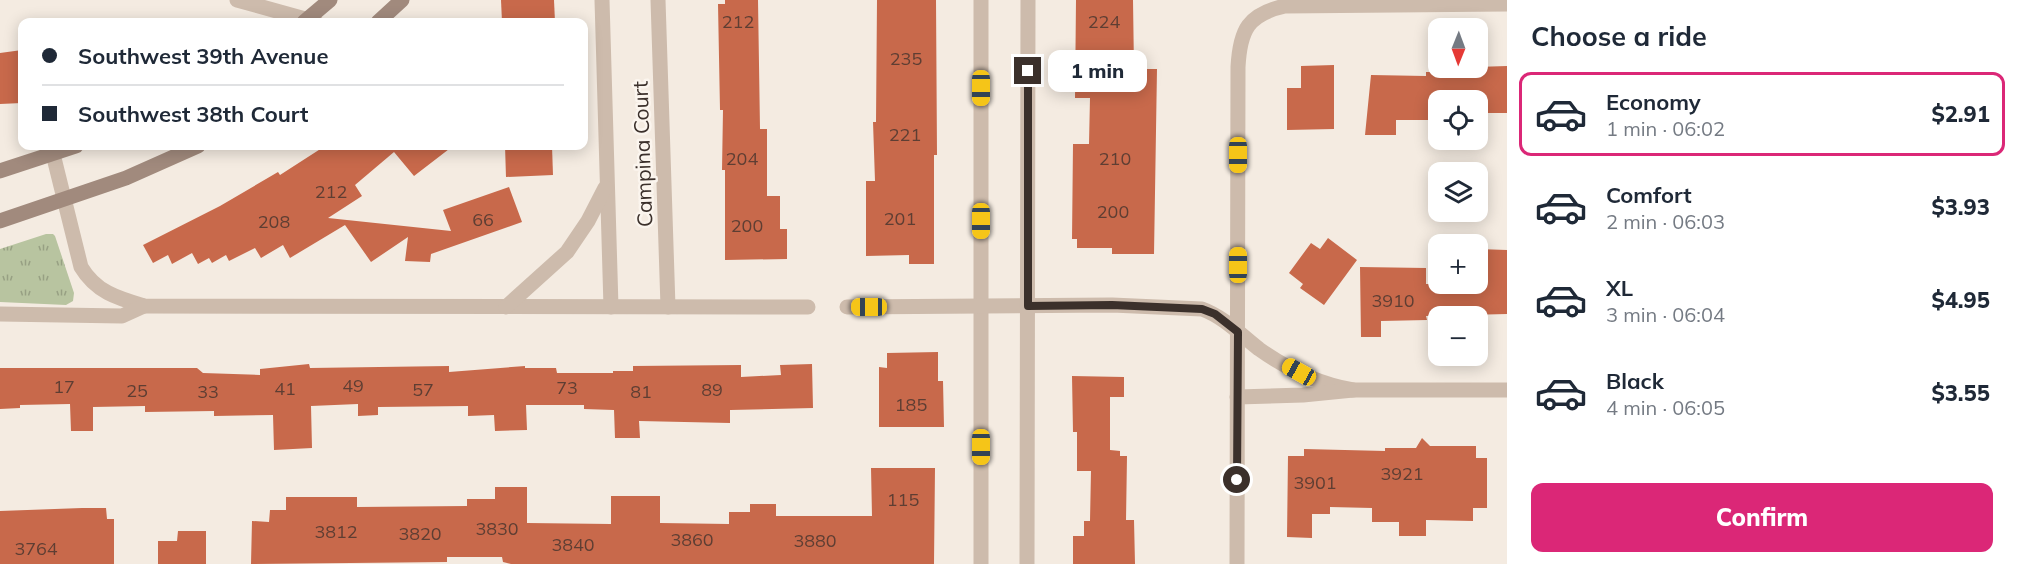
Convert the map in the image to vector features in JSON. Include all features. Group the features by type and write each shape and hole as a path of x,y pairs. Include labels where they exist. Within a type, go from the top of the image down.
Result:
{"street":[{"path":"237,0 297,18"},
{"path":"314,18 330,0"},
{"path":"382,18 402,0"},
{"name":"Campina Court","path":"602,0 611,307"},
{"name":"Campina Court","path":"658,0 668,307"},
{"path":"981,0 981,564"},
{"path":"1027,564 1028,0"},
{"path":"1237,564 1238,67 1239,50 1247,26 1269,10 1285,6 1507,4"},
{"path":"0,171 64,150"},
{"path":"0,221 126,178 189,150"},
{"path":"53,154 76,255 90,282 104,292 144,306 808,308"},
{"path":"506,308 571,247 588,221 606,185"},
{"path":"847,307 1112,305 1202,309 1215,314 1262,351 1313,379 1353,390"},
{"path":"0,315 122,316 144,306"},
{"path":"1237,397 1303,395 1353,390 1507,390"}],"green space":[{"path":"46,234 55,236 74,293 73,301 66,305 0,302 0,249"}],"building":[{"path":"501,0 554,0 555,18 502,18"},
{"path":"725,0 758,0 760,129 767,129 767,196 780,196 780,229 787,229 787,259 725,260 725,170 722,170 723,110 720,110 718,4 725,4"},
{"path":"877,0 936,0 937,155 934,155 934,264 909,264 909,255 866,256 866,181 875,181 873,122 876,122"},
{"path":"1076,0 1133,0 1134,69 1157,69 1154,254 1112,254 1112,248 1077,248 1077,239 1072,239 1073,144 1089,144 1090,98 1075,98"},
{"path":"18,51 18,103 0,104 0,53"},
{"path":"1334,65 1334,129 1287,130 1287,88 1301,88 1301,66"},
{"path":"1507,66 1507,113 1488,113 1488,90 1428,90 1428,120 1396,120 1396,135 1365,135 1371,75 1426,76 1428,72 1428,78 1488,78 1488,67"},
{"path":"319,150 448,150 414,176 394,152 355,185 362,196 328,218 451,231 443,210 509,187 522,222 431,254 430,262 405,261 408,237 371,262 345,225 290,258 283,245 261,258 255,248 229,261 226,255 212,263 209,258 198,264 192,253 172,264 168,255 153,263 143,245 220,206 278,172 280,175"},
{"path":"505,150 552,150 553,175 506,177"},
{"path":"1328,238 1357,260 1324,305 1300,288 1303,284 1289,273 1311,243 1320,249"},
{"path":"1488,249 1507,250 1507,314 1488,314 1488,306 1428,306 1427,320 1381,321 1381,337 1361,337 1360,267 1426,268 1426,284 1428,284 1428,294 1488,294"},
{"path":"938,352 938,381 943,381 944,427 879,427 879,367 887,368 887,353"},
{"path":"309,364 310,368 449,366 449,372 525,366 525,368 556,368 557,373 613,373 613,371 633,371 633,366 741,365 741,377 781,375 780,365 812,364 813,408 730,410 730,423 639,421 640,438 615,438 614,410 584,409 584,405 526,405 527,430 495,431 494,415 468,416 468,406 378,407 378,415 358,416 358,404 311,406 312,448 274,450 273,415 214,416 214,411 145,412 145,406 93,407 93,431 71,431 70,404 20,405 20,408 0,409 0,368 197,368 203,373 260,375 260,369"},
{"path":"1072,376 1124,377 1124,397 1110,397 1110,450 1120,451 1120,456 1127,456 1126,520 1134,520 1135,564 1073,564 1073,536 1084,536 1084,521 1090,521 1091,471 1077,471 1077,432 1073,432"},
{"path":"1422,438 1430,446 1476,446 1476,458 1487,458 1487,508 1473,508 1473,521 1426,520 1426,536 1399,536 1399,522 1372,522 1372,508 1330,507 1330,514 1312,514 1312,538 1287,537 1288,456 1304,456 1304,449 1385,451 1385,448 1416,448"},
{"path":"871,468 935,468 934,564 511,564 503,562 502,557 447,557 447,562 251,564 252,521 269,522 270,510 286,510 286,497 357,497 357,507 467,506 467,499 495,499 495,487 527,487 527,523 611,524 611,496 660,496 660,523 729,524 729,512 750,512 750,504 776,504 776,516 872,516"},
{"path":"106,508 107,519 114,519 114,564 0,564 0,511"},
{"path":"178,531 206,531 206,564 158,564 158,541 177,541"}],"route":[{"path":"1028,71 1028,306 1112,305 1202,309 1215,314 1238,332 1237,480"}]}
